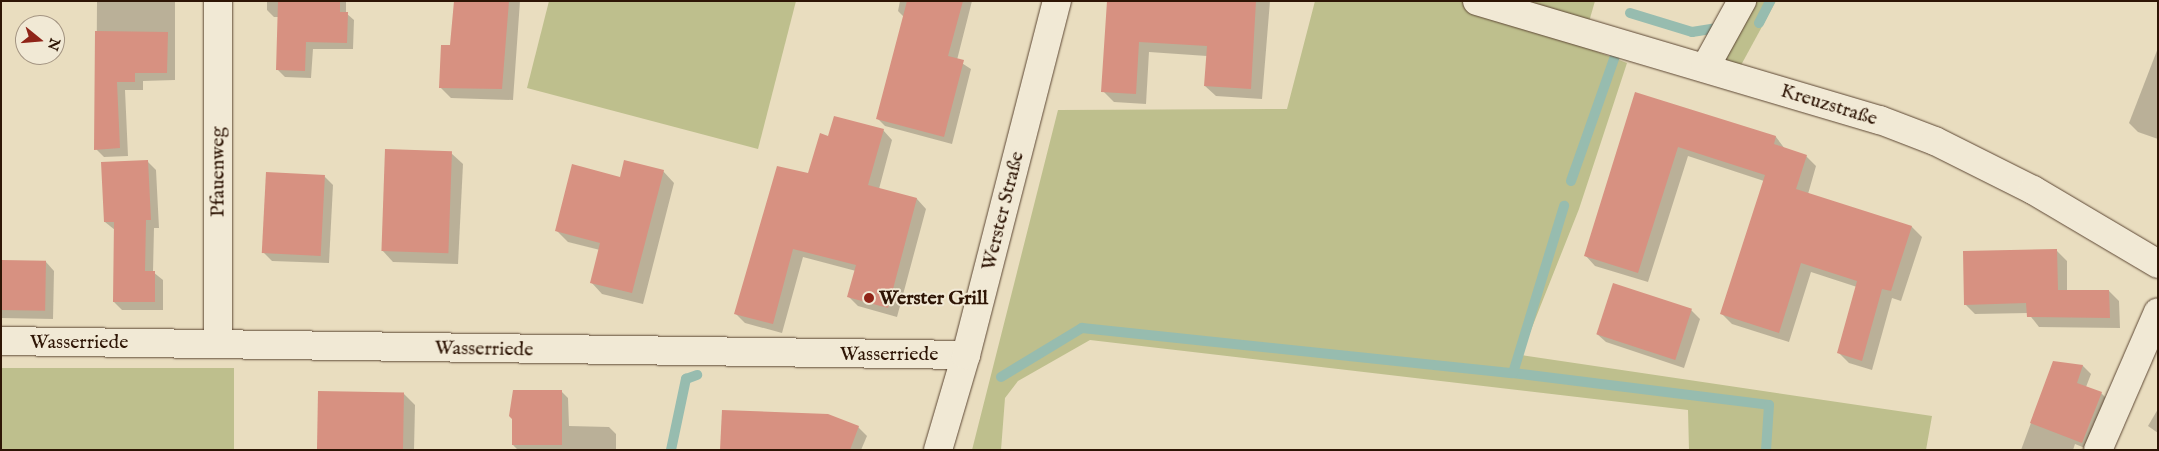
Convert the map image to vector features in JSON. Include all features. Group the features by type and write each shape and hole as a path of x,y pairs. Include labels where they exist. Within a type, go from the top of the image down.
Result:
{"street":[{"name":"Pfauenweg","path":"218,1 218,343"},
{"name":"Werster Straße","path":"938,450 966,356 1057,1"},
{"name":"Kreuzstraße","path":"1477,1 1880,120 1935,141 2033,190 2158,264"},
{"path":"1705,68 1742,1"},
{"path":"2098,450 2158,312"},
{"name":"Wasserriede","path":"1,341 218,343 655,353 966,356"}],"green space":[{"path":"549,1 796,1 758,149 527,88"},
{"path":"1315,1 1595,1 1582,46 1627,63 1579,209 1521,355 1932,416 1926,450 1689,450 1688,410 1090,340 1018,381 1005,398 1001,450 972,450 1058,110 1287,109"},
{"path":"1738,1 1776,1 1740,67 1711,57"},
{"path":"1,368 234,368 234,450 1,450"}],"building":[{"path":"278,1 340,1 340,12 348,12 347,43 306,42 305,71 276,70"},
{"path":"454,1 509,1 502,89 439,88 441,45 450,45"},
{"path":"907,1 963,1 948,56 964,60 944,137 876,119"},
{"path":"1107,1 1256,1 1251,89 1204,86 1207,46 1139,42 1136,94 1101,92"},
{"path":"95,31 168,32 167,73 135,73 135,82 117,82 120,148 94,150"},
{"path":"1635,92 1776,136 1774,144 1807,155 1796,189 1912,226 1891,291 1882,289 1862,361 1837,353 1857,281 1801,263 1779,333 1720,314 1765,175 1678,147 1638,273 1584,256"},
{"path":"834,116 884,129 868,185 917,198 888,308 847,297 856,265 793,249 773,324 734,314 777,166 808,173 820,133 828,136"},
{"path":"385,149 452,151 448,253 381,251"},
{"path":"148,160 151,220 146,220 145,271 155,271 155,302 113,302 114,222 104,222 101,162"},
{"path":"624,160 664,170 632,293 590,283 600,243 555,231 572,164 620,177"},
{"path":"266,172 325,175 321,256 262,253"},
{"path":"2057,249 2058,290 2109,290 2110,318 2027,317 2026,303 1964,305 1963,251"},
{"path":"1,260 46,261 45,311 1,310"},
{"path":"1613,283 1692,309 1675,360 1596,334"},
{"path":"2053,361 2083,365 2077,383 2102,392 2082,443 2030,423"},
{"path":"513,390 562,390 562,445 512,445 512,419 509,416"},
{"path":"318,391 404,393 403,450 317,450"},
{"path":"722,410 828,414 859,426 850,450 720,450"}],"waterway":[{"path":"1759,23 1770,1"},
{"path":"1630,13 1692,32 1716,28"},
{"path":"1571,181 1615,56"},
{"path":"1001,377 1082,328 1513,373 1564,206"},
{"path":"1513,373 1769,405 1766,450"},
{"path":"671,450 686,379 697,375"}],"place":[{"name":"Werster Grill","path":"869,298"}]}
